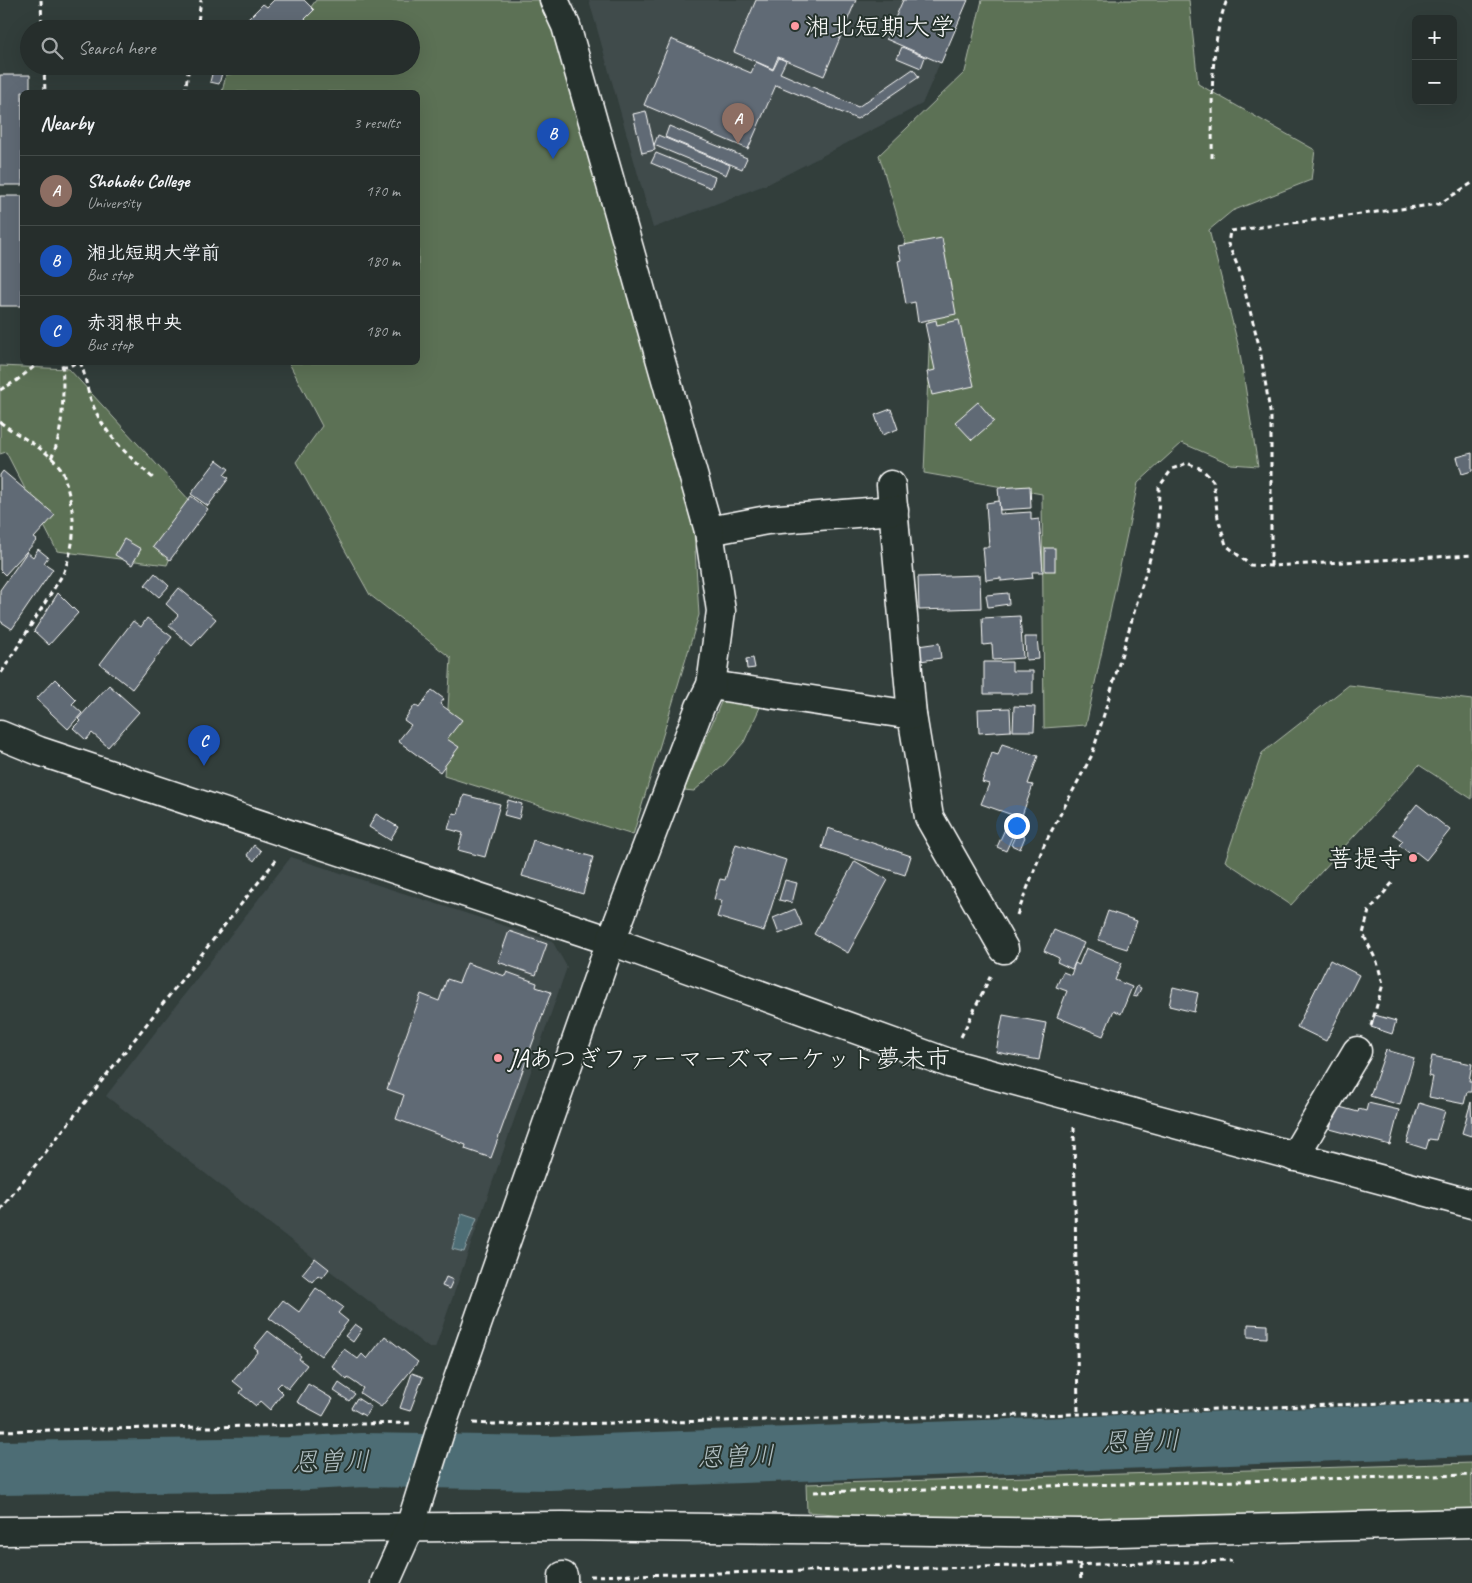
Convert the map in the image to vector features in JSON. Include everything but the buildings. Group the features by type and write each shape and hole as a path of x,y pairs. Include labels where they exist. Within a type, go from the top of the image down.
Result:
{"street":[{"path":"385,1583 414,1514 442,1426 611,941 700,707 711,685 721,611 709,531 566,26 554,0"},
{"path":"709,531 893,497 912,715 929,817 1004,949"},
{"path":"711,685 912,715"},
{"path":"0,735 39,751 611,941 949,1063 1472,1204"},
{"path":"1294,1157 1357,1050"},
{"path":"0,1531 414,1514 562,1526 1080,1533 1472,1522"}],"path":[{"path":"40,0 41,20"},
{"path":"198,20 201,0"},
{"path":"1212,158 1213,69 1223,10 1227,0"},
{"path":"44,75 45,90"},
{"path":"185,90 188,75"},
{"path":"1271,566 1271,418 1260,349 1239,269 1228,244 1230,231 1439,204 1472,183"},
{"path":"0,390 16,381 36,365"},
{"path":"51,458 56,450 61,416 62,365"},
{"path":"80,365 90,398 101,424 118,446 154,479"},
{"path":"0,422 51,458 64,474 72,502 75,530 69,558 63,574 0,675"},
{"path":"949,1063 1004,949 1044,845 1092,755 1158,531 1159,488 1172,469 1187,463 1202,468 1213,481 1218,518 1226,545 1250,564 1271,566 1472,555"},
{"path":"0,1210 295,836"},
{"path":"1357,1050 1371,1026 1383,984 1377,962 1363,934 1369,911 1393,882"},
{"path":"1074,1098 1078,1414"},
{"path":"442,1426 1078,1414 1472,1400"},
{"path":"0,1431 379,1425"},
{"path":"814,1492 1472,1475"},
{"path":"563,1580 1234,1561"},
{"path":"1080,1565 1081,1583"}],"shaded area":[{"path":"589,0 967,0 922,104 770,183 653,228"},
{"name":"JAあつぎファーマーズマーケット夢未市","path":"291,857 552,941 567,967 435,1348 429,1348 106,1096"}],"green space":[{"path":"316,0 542,0 560,36 689,448 699,615 633,835 444,776 451,658 370,595 296,462 322,426 290,365 420,365 420,90 222,90 226,75 420,75 420,20 302,20"},
{"path":"982,0 1189,0 1198,84 1315,150 1311,180 1232,211 1209,230 1239,348 1258,466 1231,464 1182,443 1138,483 1086,725 1044,728 1042,494 924,473 930,325 879,155 965,72"},
{"path":"0,366 69,369 192,503 167,565 57,551 6,452 0,454"},
{"path":"1349,685 1472,700 1472,799 1419,765 1291,905 1225,861 1262,753"},
{"path":"724,695 762,703 744,742 724,765 694,791 684,790"},
{"path":"1472,1463 1472,1512 949,1522 807,1512 806,1484"}],"water":[{"path":"462,1213 477,1218 464,1252 452,1249"}],"waterway":[{"name":"恩曽川","path":"0,1468 290,1464 363,1460 549,1463 1472,1429"}],"place":[{"name":"湘北短期大学","path":"795,26"},
{"name":"Shohoku College","path":"738,144"},
{"name":"湘北短期大学前","path":"553,159"},
{"name":"赤羽根中央","path":"204,766"},
{"name":"菩提寺","path":"1413,858"},
{"name":"JAあつぎファーマーズマーケット夢未市","path":"498,1058"}]}
